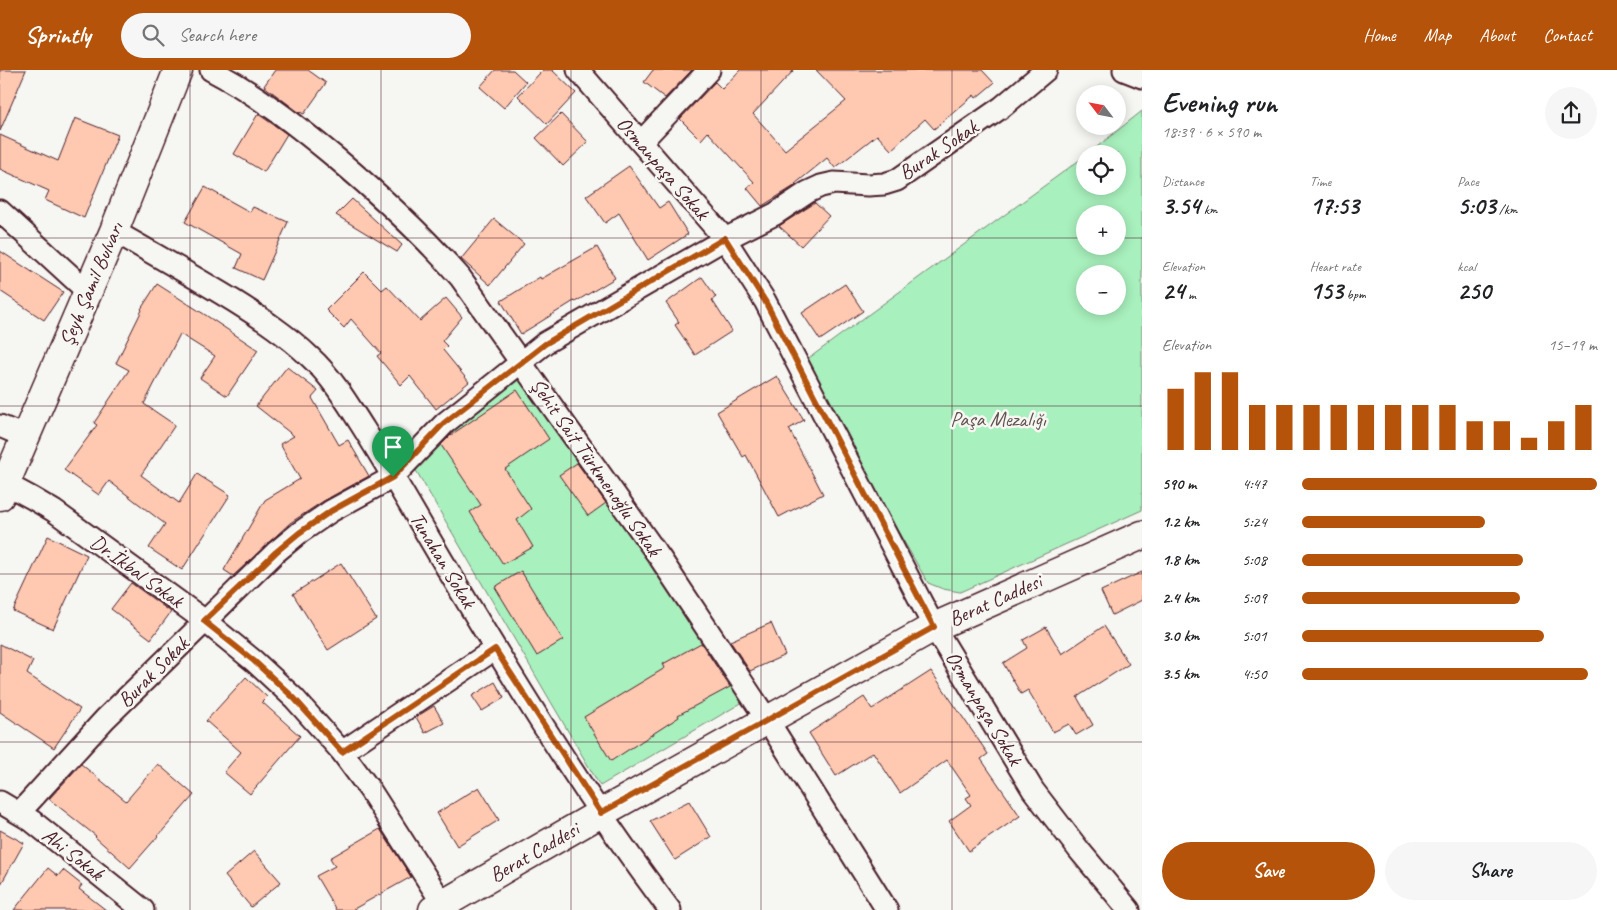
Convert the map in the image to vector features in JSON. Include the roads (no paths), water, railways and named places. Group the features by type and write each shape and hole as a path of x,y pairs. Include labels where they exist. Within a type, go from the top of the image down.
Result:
{"street":[{"name":"Şeyh Şamil Bulvarı","path":"3,490 114,231 178,70"},
{"name":"Şehit Sait Türkmenoğlu Sokak","path":"211,70 257,97 289,119 382,197 428,241 460,277 660,558 768,721 887,910"},
{"name":"Osmanpaşa Sokak","path":"578,70 725,238 765,301 934,627 1033,790 1079,850 1130,910"},
{"path":"641,142 709,70"},
{"name":"Burak Sokak","path":"19,813 106,719 276,552 331,511 393,477 444,423 545,344 725,238 775,214 808,192 834,183 884,184 897,180 1002,107 1046,70"},
{"path":"1124,70 1142,77"},
{"path":"0,210 87,291"},
{"name":"Tunahan Sokak","path":"114,231 204,282 264,320 305,352 325,373 341,393 393,477 495,649 634,863 670,910"},
{"path":"0,426 26,437"},
{"name":"Dr.İkbal Sokak","path":"3,490 32,498 67,520 204,621 254,661 294,698 342,752 370,790 438,907"},
{"name":"Berat Caddesi","path":"438,907 601,813 934,627 1142,535"},
{"path":"342,752 495,649"},
{"name":"Ahi Sokak","path":"0,802 19,813 143,910"}],"park label":[{"name":"Paşa Mezalığı","path":"998,419"}]}
